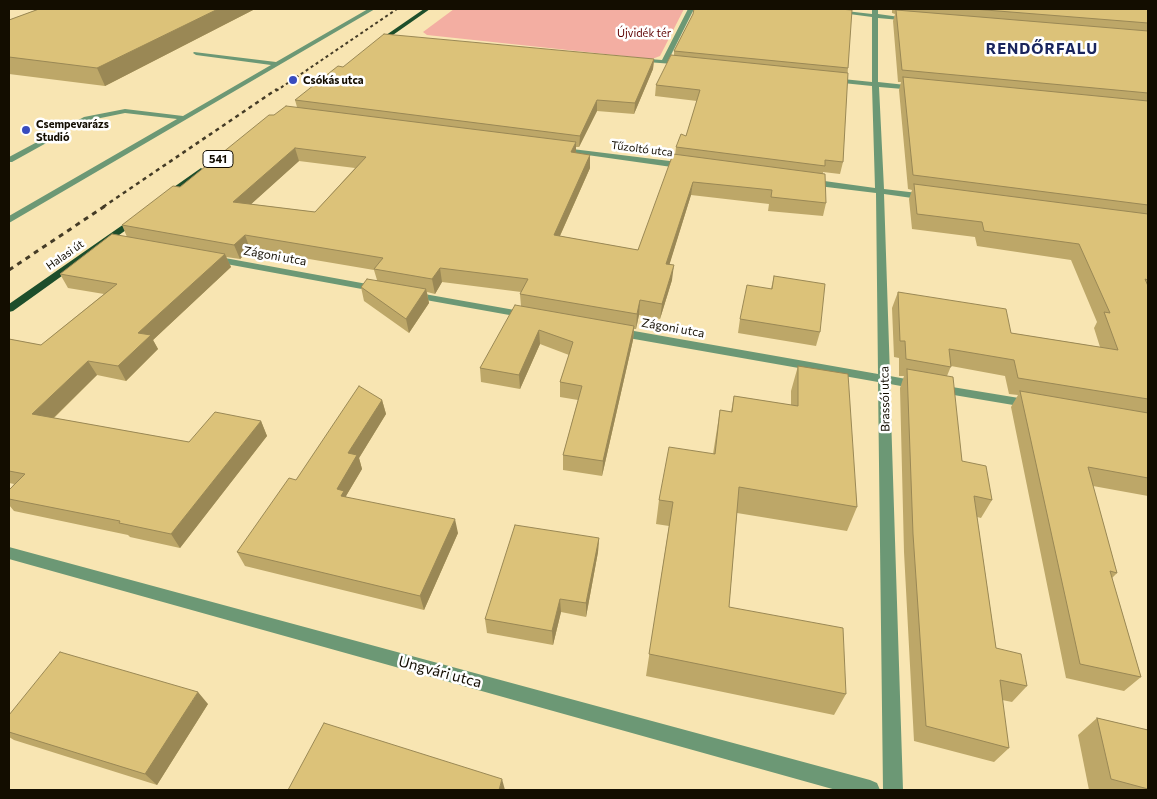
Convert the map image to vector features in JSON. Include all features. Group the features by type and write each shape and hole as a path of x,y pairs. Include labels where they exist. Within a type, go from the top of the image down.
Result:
{"main road":[{"path":"367,51 427,9"},
{"name":"541","path":"161,200 210,165"},
{"name":"Halasi út","path":"9,309 145,211"}],"street":[{"path":"9,220 372,9"},
{"path":"664,62 691,9"},
{"path":"828,11 875,12 914,19"},
{"name":"Brassói utca","path":"875,12 875,84 880,192 893,790"},
{"path":"390,34 400,35"},
{"path":"196,53 277,64"},
{"path":"625,58 693,65"},
{"path":"827,79 924,89"},
{"path":"9,160 84,119 124,111 185,118"},
{"name":"Tűzoltó utca","path":"547,148 694,167"},
{"path":"802,181 940,199"},
{"path":"105,240 125,244"},
{"name":"Zágoni utca","path":"203,258 534,317"},
{"name":"Zágoni utca","path":"602,329 1041,406"},
{"name":"Ungvári utca","path":"9,553 870,790"}],"green space":[{"name":"Újvidék tér","path":"454,9 684,9 660,56 652,59 427,35 423,32"}],"building":[{"path":"39,9 218,9 97,68 9,57 9,20"},
{"path":"694,9 852,10 848,68 674,51"},
{"path":"973,9 1148,9 1148,23"},
{"path":"896,10 1148,31 1148,93 902,70"},
{"path":"384,34 654,59 635,103 597,100 580,136 295,100 338,66 343,67"},
{"path":"671,55 848,73 843,162 825,160 825,166 676,147 681,134 686,136 700,90 656,85"},
{"path":"903,77 1148,101 1148,205 913,175"},
{"path":"286,106 576,142 571,152 590,155 554,235 638,250 673,154 825,174 826,203 771,197 772,190 693,182 666,264 674,265 662,304 640,300 637,314 520,294 528,279 440,268 432,279 374,269 383,258 245,235 234,245 122,225 173,186 180,187 269,115 274,115","holes":["295,148 366,157 315,212 233,202"]},
{"path":"914,184 1148,214 1148,280 1145,279 1148,286 1148,399 1018,378 1014,360 949,349 951,367 906,359 905,341 900,341 898,292 1006,309 1011,333 1118,350 1104,312 1110,313 1079,244 984,231 982,222 917,214"},
{"path":"112,234 225,254 138,333 151,335 118,366 88,361 32,414 189,442 215,412 261,421 171,534 119,523 120,521 9,499 9,490 25,474 9,471 9,339 41,345 117,284 60,274"},
{"path":"774,276 825,284 820,332 740,319 747,285 772,289"},
{"path":"367,279 426,289 406,319 361,287"},
{"path":"515,305 634,326 603,461 563,455 582,386 560,382 573,342 539,330 519,375 480,368"},
{"path":"798,366 848,374 857,507 739,487 729,607 843,628 846,694 649,654 673,502 659,500 669,447 715,454 720,410 732,412 734,396 798,406"},
{"path":"907,369 953,377 962,461 986,466 992,500 974,496 996,648 1021,654 1027,686 1000,680 1009,748 926,726 913,534"},
{"path":"359,386 382,400 348,453 357,455 337,489 344,491 341,496 455,519 420,596 237,552 289,478 296,480"},
{"path":"1020,391 1148,413 1148,478 1088,467 1117,573 1110,571 1141,677 1080,664"},
{"path":"515,525 599,538 586,603 560,599 552,631 485,619"},
{"path":"60,652 198,692 145,774 9,732 9,715"},
{"path":"1097,718 1148,730 1148,789 1111,779"},
{"path":"324,723 502,779 499,790 288,790"}],"railway":[{"path":"276,91 397,9"},
{"path":"103,207 277,89"},
{"path":"9,270 105,206"}],"place":[{"name":"Csókás utca","path":"293,80"},
{"name":"Csempevarázs Studió","path":"26,130"}],"district":[{"name":"RENDŐRFALU","path":"1042,49"}]}
